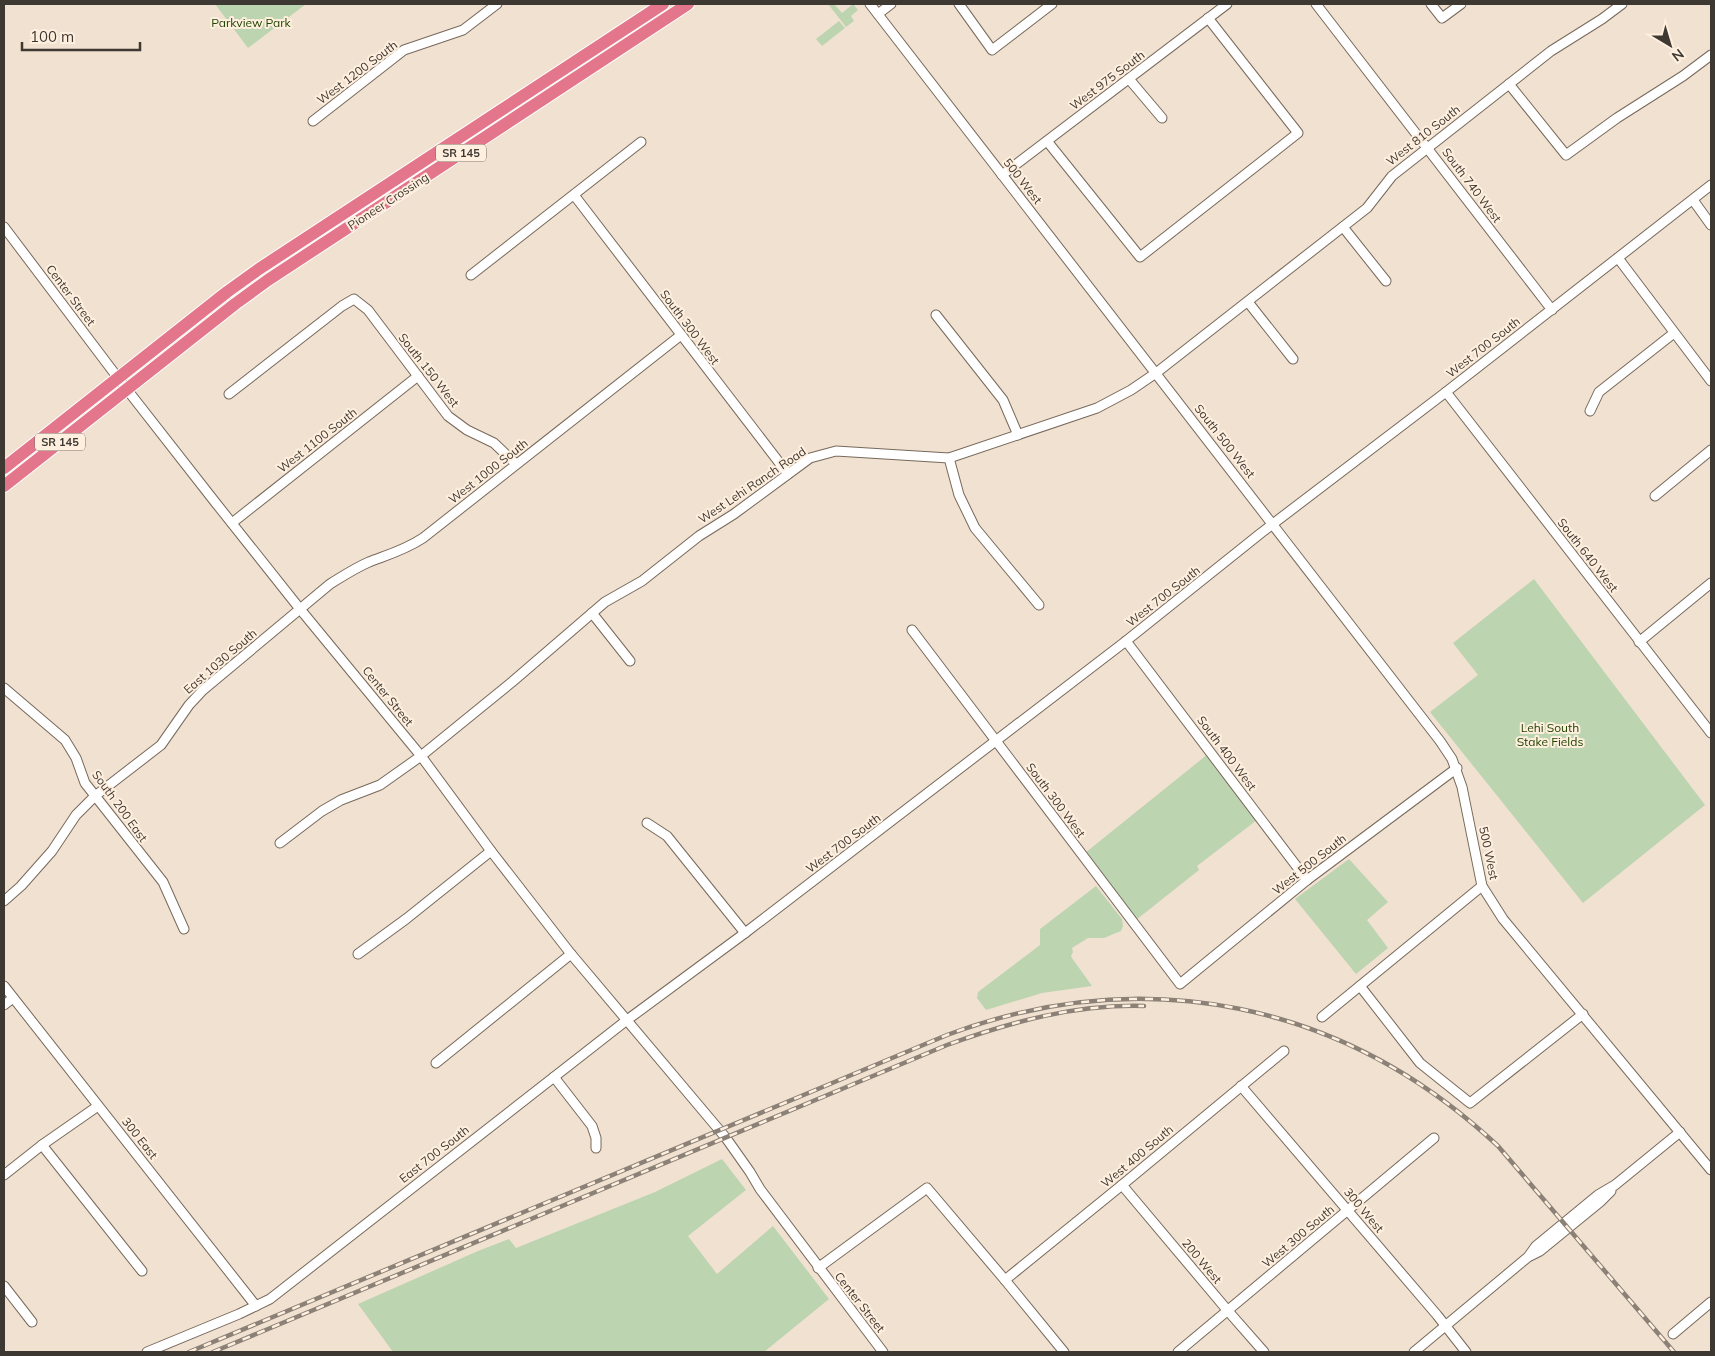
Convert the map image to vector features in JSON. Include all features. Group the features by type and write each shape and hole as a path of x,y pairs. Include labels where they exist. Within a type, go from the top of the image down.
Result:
{"highway":[{"name":"Pioneer Crossing","path":"118,378 259,269 663,4"},
{"name":"Pioneer Crossing","path":"126,389 268,280 688,4"},
{"name":"SR 145","path":"4,468 118,378"},
{"name":"SR 145","path":"4,486 126,389"}],"street":[{"name":"West 1200 South","path":"312,121 404,50 463,30 497,4"},
{"name":"500 West","path":"870,4 1156,373"},
{"path":"878,14 891,4"},
{"path":"959,4 992,50 1052,4"},
{"name":"West 975 South","path":"1002,175 1227,4"},
{"name":"South 740 West","path":"1316,4 1552,310"},
{"path":"1431,4 1442,18 1461,4"},
{"name":"West 810 South","path":"1156,373 1368,208 1392,176 1551,51 1622,4"},
{"path":"1047,141 1140,257 1298,133 1208,18"},
{"path":"1509,84 1566,155 1617,118 1683,76 1711,55"},
{"path":"1129,79 1162,118"},
{"path":"471,275 640,142"},
{"name":"West 700 South","path":"627,1020 745,933 1126,641 1711,186"},
{"name":"South 300 West","path":"574,194 788,474"},
{"path":"1693,200 1711,225"},
{"name":"Center Street","path":"4,227 126,389 300,609 421,756 491,851 571,954 689,1096 697,1111 746,1175 760,1189 883,1352"},
{"path":"1343,227 1386,281"},
{"path":"1618,258 1711,381"},
{"name":"South 150 West","path":"229,394 342,306 354,299 368,310 448,416 466,430 494,443 516,464"},
{"path":"1248,302 1293,359"},
{"path":"936,315 1003,400 1018,434"},
{"path":"1590,412 1599,392 1674,333"},
{"name":"West 1000 South","path":"300,609 330,584 349,572 418,542 681,336"},
{"name":"West Lehi Ranch Road","path":"280,844 322,811 341,800 380,785 421,756 512,682 605,602 642,581 699,536 734,514 810,458 836,451 949,458 1097,408 1132,390 1156,373"},
{"name":"South 500 West","path":"1156,373 1274,524"},
{"name":"West 1100 South","path":"232,523 418,376"},
{"name":"South 640 West","path":"1446,392 1711,733"},
{"path":"1655,496 1711,450"},
{"path":"949,458 959,496 975,528 1039,605"},
{"name":"500 West","path":"1274,524 1440,741 1456,768 1462,787 1482,886 1503,919 1711,1170"},
{"path":"1640,642 1711,584"},
{"name":"East 1030 South","path":"4,901 21,886 52,851 76,815 95,796 161,745 189,705 203,690 300,609"},
{"path":"592,613 630,661"},
{"name":"South 300 West","path":"912,630 1180,984"},
{"name":"South 400 West","path":"1126,641 1308,880"},
{"name":"South 200 East","path":"4,688 65,740 76,758 85,782 163,882 184,929"},
{"name":"West 500 South","path":"1180,984 1308,880 1456,768"},
{"path":"647,823 667,836 745,933"},
{"path":"358,954 406,919 491,851"},
{"path":"1322,1017 1482,886"},
{"path":"436,1063 571,954"},
{"name":"300 East","path":"4,986 256,1306"},
{"path":"1360,986 1420,1063 1470,1103 1583,1014"},
{"path":"4,1005 13,998"},
{"name":"East 700 South","path":"147,1352 270,1299 627,1020"},
{"name":"West 400 South","path":"1005,1280 1284,1051"},
{"path":"554,1076 592,1126 596,1138 596,1148"},
{"name":"300 West","path":"1241,1086 1348,1210 1466,1352"},
{"path":"4,1175 42,1145 98,1106"},
{"path":"1414,1352 1528,1257 1540,1251 1594,1207 1615,1185 1680,1132"},
{"name":"West 300 South","path":"1178,1352 1434,1138"},
{"path":"42,1145 142,1272"},
{"name":"200 West","path":"1122,1185 1264,1352"},
{"path":"818,1268 927,1188 1064,1352"},
{"path":"4,1286 32,1322"},
{"path":"1673,1334 1711,1302"}],"green space":[{"name":"Parkview Park","path":"215,4 306,4 248,48"},
{"path":"828,4 834,4 842,13 853,4 858,10 851,16 854,21 846,27"},
{"path":"839,21 845,28 822,46 816,39"},
{"name":"Lehi South Stake Fields","path":"1534,579 1705,805 1583,903 1430,712 1478,675 1453,643"},
{"path":"1208,754 1257,820 1197,866 1199,870 1136,920 1085,853"},
{"path":"1349,859 1388,902 1367,920 1388,948 1356,974 1295,899"},
{"path":"1096,886 1122,919 1123,926 1121,931 1104,938 1088,938 1072,948 1072,958 1092,986 1042,993 986,1010 977,998 978,992 1040,945 1040,929"},
{"path":"722,1159 746,1190 688,1236 717,1274 773,1226 829,1299 764,1352 393,1352 358,1304 509,1239 516,1248 655,1192"}],"railway":[{"path":"189,1352 947,1035 1021,1013 1095,1001 1168,1000 1239,1009 1308,1028 1375,1058 1438,1097 1498,1146 1674,1352"},
{"path":"213,1352 947,1045 1019,1022 1068,1011 1119,1006 1144,1006"}]}
